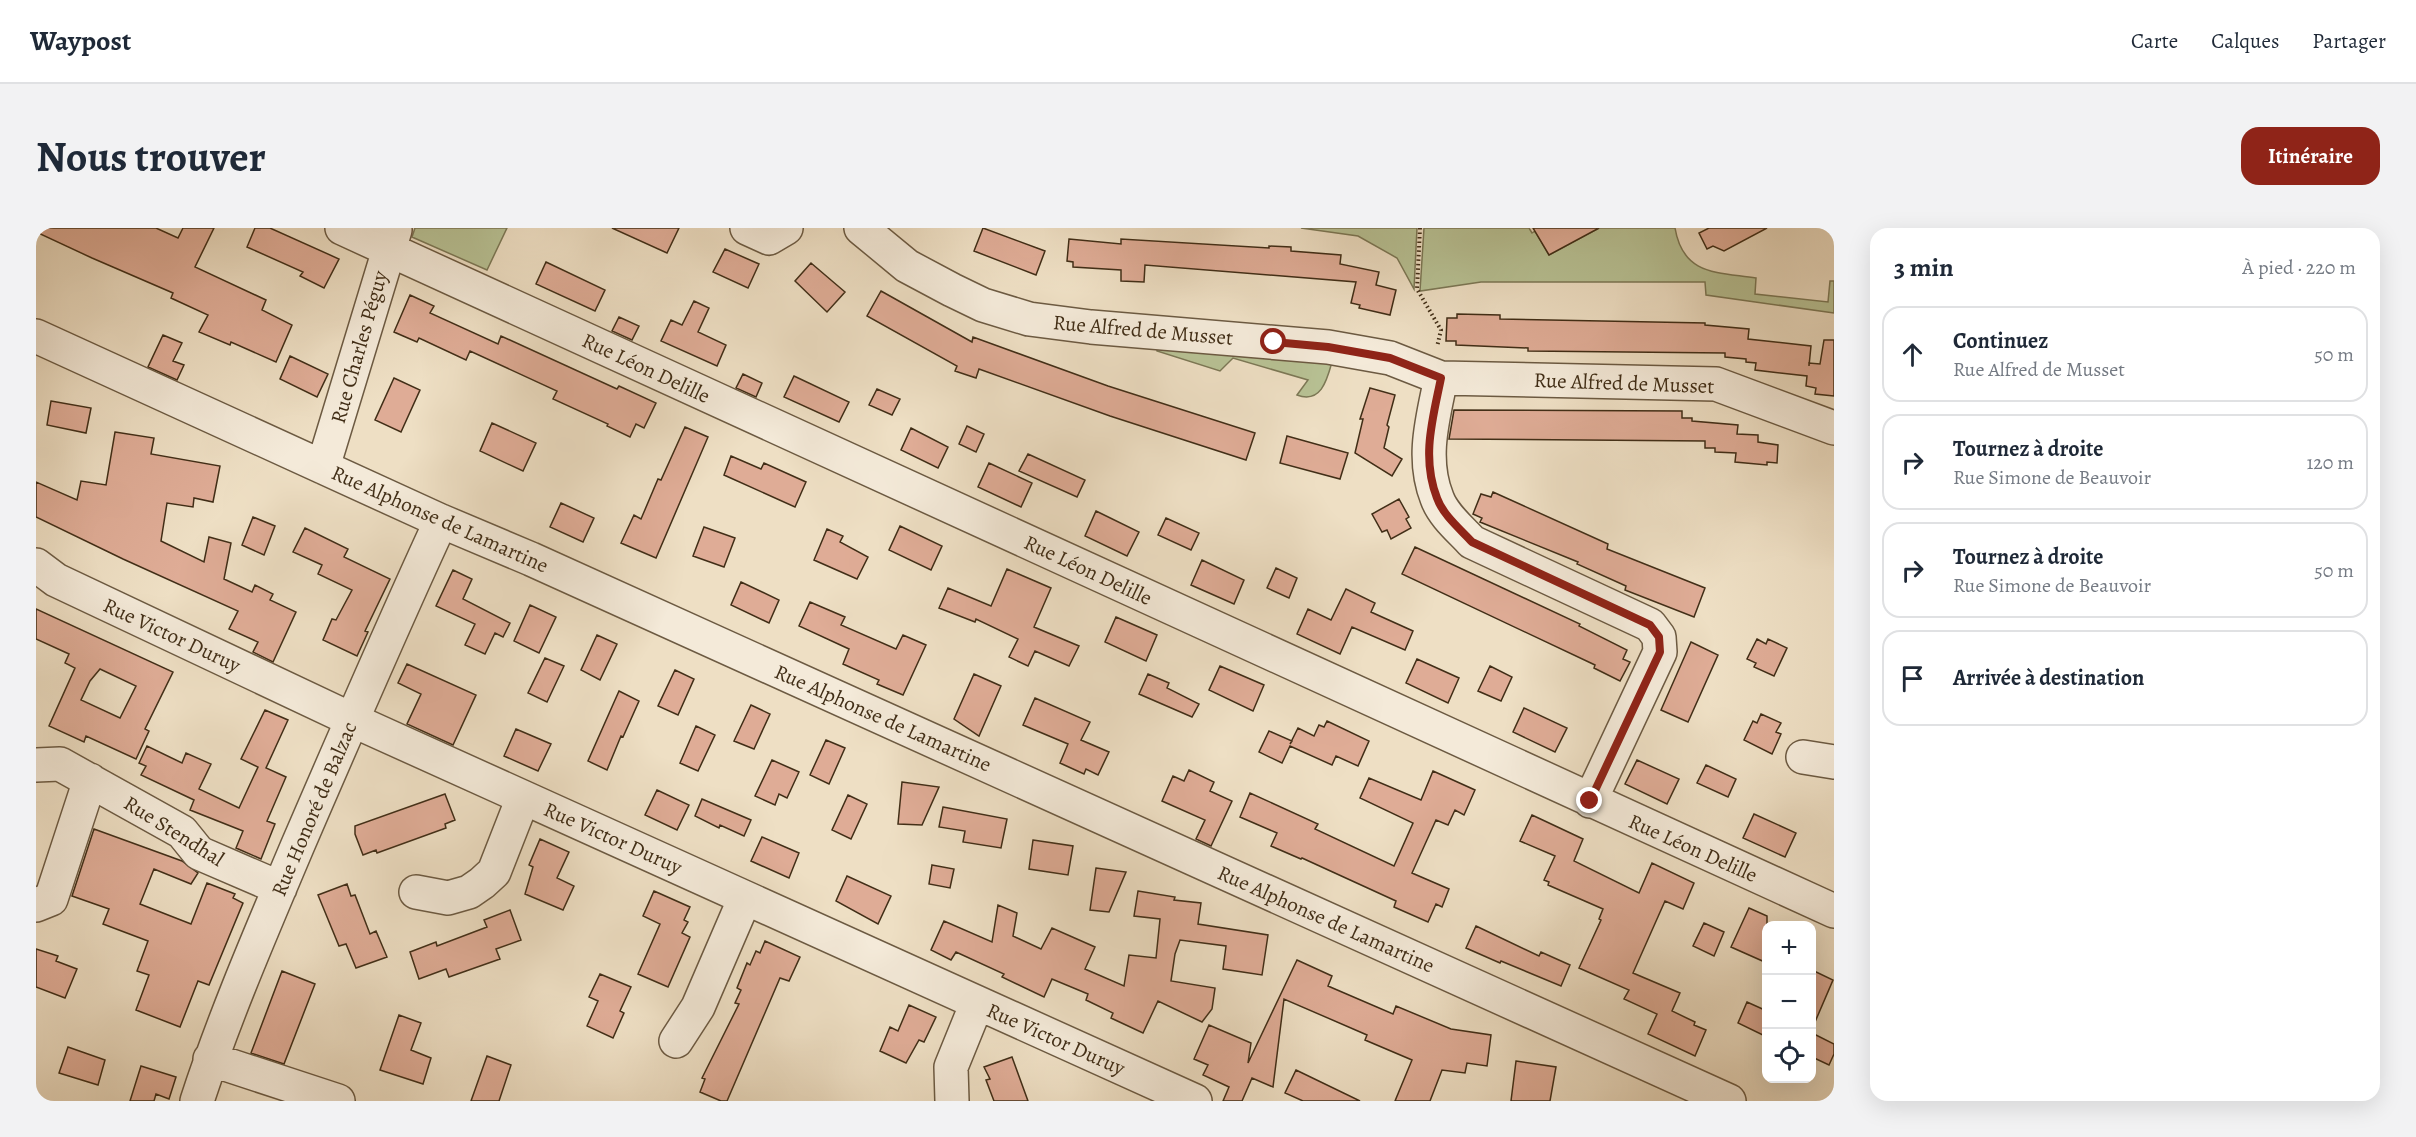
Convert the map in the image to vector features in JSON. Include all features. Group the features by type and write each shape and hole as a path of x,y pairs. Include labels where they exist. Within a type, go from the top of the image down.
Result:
{"street":[{"name":"Rue Léon Delille","path":"342,228 392,239 1590,801 1834,911"},
{"path":"747,228 769,238 786,228"},
{"name":"Rue Alfred de Musset","path":"861,228 907,266 983,305 1029,319 1091,327 1328,347 1390,358 1435,375 1716,384 1834,428"},
{"name":"Rue Charles Péguy","path":"323,466 392,239"},
{"name":"Rue Alphonse de Lamartine","path":"36,336 441,521 542,564 1729,1101"},
{"path":"1435,375 1427,449 1437,499 1453,522 1472,542 1650,625 1659,637 1660,652 1590,801"},
{"name":"Rue Honoré de Balzac","path":"197,1101 210,1059 280,888 352,719 441,521"},
{"name":"Rue Victor Duruy","path":"36,565 56,580 352,719 1184,1099"},
{"name":"Rue Stendhal","path":"36,765 60,764 182,832 200,853 280,888"},
{"path":"36,905 51,899 90,780"},
{"path":"416,892 448,898 469,892 482,883 494,872 523,798"},
{"path":"676,1041 698,1007 745,898"},
{"path":"952,1101 951,1067 977,1004"},
{"path":"210,1059 338,1101"}],"path":[{"path":"1420,228 1417,289 1441,330 1435,375"}],"green space":[{"path":"415,228 507,228 487,270 412,237"},
{"path":"1301,228 1417,228 1414,289 1397,258 1358,236"},
{"path":"1424,228 1529,228 1532,233 1535,231 1549,255 1599,228 1675,228 1679,244 1694,263 1716,272 1756,278 1755,294 1828,302 1830,281 1834,281 1834,313 1706,295 1705,282 1481,282 1420,291"},
{"path":"1157,349 1332,362 1322,389 1312,396 1305,397 1297,395 1308,380 1233,358 1220,371 1157,351"}],"building":[{"path":"36,228 156,228 178,238 183,228 214,228 195,267 266,300 262,310 292,325 276,362 231,342 230,345 199,332 208,315 171,298 173,293 36,232"},
{"path":"255,228 270,228 339,259 324,288 300,276 303,272 247,247"},
{"path":"612,228 679,228 667,253"},
{"path":"983,228 1045,251 1036,275 974,251"},
{"path":"1533,228 1599,228 1549,255"},
{"path":"1709,228 1767,228 1724,251 1713,246 1707,249 1699,233"},
{"path":"1069,239 1121,244 1121,239 1269,248 1269,246 1291,247 1291,251 1341,255 1340,264 1379,272 1376,285 1396,290 1390,315 1359,308 1360,305 1351,303 1356,282 1145,265 1144,282 1121,281 1121,270 1073,267 1073,262 1067,261"},
{"path":"725,249 759,264 748,288 713,272"},
{"path":"546,262 605,290 595,311 536,284"},
{"path":"811,263 845,292 827,312 795,281"},
{"path":"881,291 972,342 973,337 1108,386 1255,433 1246,460 1110,416 979,369 976,378 955,371 957,366 867,316"},
{"path":"410,295 434,306 430,313 498,344 501,336 617,389 619,386 656,403 644,428 636,424 630,437 607,426 608,424 553,399 557,391 470,351 466,360 419,338 417,342 394,332"},
{"path":"694,301 709,308 698,332 726,345 717,366 661,341 671,320 682,325"},
{"path":"1457,314 1500,315 1500,319 1705,323 1705,325 1749,329 1748,339 1811,346 1809,363 1820,364 1824,340 1834,340 1834,396 1815,394 1816,388 1806,386 1807,376 1755,370 1756,363 1746,362 1746,359 1725,357 1725,353 1528,351 1528,348 1456,345 1456,341 1446,341 1447,318 1457,318"},
{"path":"619,317 639,326 632,340 612,331"},
{"path":"163,335 182,343 173,361 184,365 177,380 148,367"},
{"path":"290,356 328,374 317,397 280,379"},
{"path":"743,374 762,383 756,397 736,388"},
{"path":"794,376 849,402 839,422 784,397"},
{"path":"394,378 420,390 401,432 375,420"},
{"path":"1370,388 1395,395 1384,448 1402,459 1392,476 1355,453 1363,419 1360,419"},
{"path":"877,389 900,399 892,415 869,405"},
{"path":"51,401 91,408 86,433 47,425"},
{"path":"1454,410 1682,411 1682,418 1738,425 1737,434 1758,435 1758,442 1778,445 1777,463 1767,462 1767,465 1735,462 1736,453 1715,452 1715,448 1705,448 1705,441 1449,439"},
{"path":"492,423 536,443 523,471 480,451"},
{"path":"967,426 984,434 976,452 959,444"},
{"path":"685,427 708,437 656,558 621,543 634,515 641,519 658,479 661,480"},
{"path":"911,428 948,447 938,468 901,450"},
{"path":"115,432 154,438 151,454 220,466 213,502 194,498 193,507 167,503 161,541 204,562 209,537 231,543 224,579 252,592 255,585 273,594 270,600 296,612 273,662 253,652 258,642 229,629 238,611 36,517 36,482 77,500 81,481 106,485"},
{"path":"1287,436 1348,453 1340,479 1280,463"},
{"path":"1028,454 1085,480 1077,497 1019,471"},
{"path":"731,456 761,469 764,463 806,482 795,507 724,475"},
{"path":"989,463 1032,483 1021,507 978,487"},
{"path":"1493,492 1608,544 1607,549 1705,588 1694,617 1625,590 1626,586 1577,564 1578,562 1480,522 1482,518 1473,514 1481,494 1491,497"},
{"path":"1399,499 1409,517 1406,519 1411,528 1391,539 1387,530 1382,532 1372,514"},
{"path":"561,503 594,518 583,542 550,527"},
{"path":"1096,511 1139,532 1127,556 1085,536"},
{"path":"253,517 275,526 264,555 242,545"},
{"path":"1166,518 1199,533 1191,550 1158,535"},
{"path":"900,526 942,546 931,570 889,550"},
{"path":"704,527 735,538 724,567 693,556"},
{"path":"305,528 348,549 344,557 390,579 365,631 368,632 357,656 323,640 332,619 336,620 352,590 318,574 322,565 293,552"},
{"path":"827,529 843,536 840,542 868,557 857,579 814,560"},
{"path":"1415,547 1580,624 1579,626 1627,650 1623,659 1630,662 1620,681 1594,668 1595,665 1402,574"},
{"path":"1202,560 1244,580 1234,604 1191,585"},
{"path":"1276,568 1297,578 1289,598 1267,588"},
{"path":"1007,569 1051,588 1034,627 1079,646 1069,666 1035,651 1028,666 1009,657 1018,639 976,619 975,622 939,608 948,588 991,606"},
{"path":"453,570 472,579 463,599 510,623 503,637 495,633 485,654 465,645 475,624 436,606"},
{"path":"741,582 779,600 769,623 731,605"},
{"path":"1346,589 1375,603 1371,612 1413,631 1405,650 1352,627 1340,654 1297,634 1308,609 1331,620"},
{"path":"810,602 845,617 841,625 896,649 903,635 926,645 903,695 877,684 879,680 843,664 849,649 799,626"},
{"path":"530,605 556,617 539,653 514,641"},
{"path":"36,609 173,672 145,729 149,731 136,759 86,736 84,742 49,726 75,668 65,663 69,654 36,639","holes":["100,669 136,686 120,718 81,700 90,681"]},
{"path":"1116,617 1157,635 1146,661 1105,642"},
{"path":"597,635 617,644 600,680 581,670"},
{"path":"1757,639 1766,644 1768,639 1787,648 1774,676 1754,667 1756,663 1747,659"},
{"path":"1691,642 1718,655 1688,722 1661,710"},
{"path":"545,658 564,666 547,702 528,693"},
{"path":"1417,659 1459,678 1448,703 1406,683"},
{"path":"407,664 476,695 453,745 407,724 421,694 398,683"},
{"path":"1220,666 1264,685 1253,711 1209,690"},
{"path":"1490,666 1512,677 1501,701 1478,691"},
{"path":"675,670 694,679 678,715 658,706"},
{"path":"974,674 1001,686 979,736 954,719"},
{"path":"1148,674 1169,683 1167,688 1199,704 1192,717 1139,694"},
{"path":"619,691 639,701 607,770 588,761"},
{"path":"1035,698 1090,722 1081,740 1109,752 1098,775 1086,769 1084,774 1060,763 1068,744 1023,725"},
{"path":"751,705 770,714 754,749 734,741"},
{"path":"1524,708 1567,728 1555,752 1513,732"},
{"path":"265,710 288,720 266,768 286,777 267,821 275,824 261,859 236,848 243,831 190,810 194,800 141,775 146,766 139,763 147,746 182,763 186,753 211,764 199,789 239,808 258,767 241,759"},
{"path":"1761,714 1781,723 1776,732 1781,734 1772,754 1744,740 1753,721 1757,723"},
{"path":"1327,721 1369,741 1358,766 1336,756 1332,765 1290,746 1282,763 1259,752 1269,731 1292,741 1298,728 1314,736 1319,725 1324,727"},
{"path":"696,726 715,735 698,771 680,763"},
{"path":"516,729 551,744 538,771 504,756"},
{"path":"826,740 845,748 829,784 810,775"},
{"path":"772,760 799,772 787,798 779,794 775,805 755,796"},
{"path":"1637,760 1679,779 1667,804 1625,784"},
{"path":"1706,765 1736,779 1728,797 1697,783"},
{"path":"1189,770 1214,782 1210,791 1232,801 1211,846 1196,839 1205,820 1162,801 1173,776 1184,781"},
{"path":"1433,771 1475,790 1464,815 1455,810 1448,825 1436,820 1412,873 1449,889 1442,907 1436,904 1428,922 1394,907 1396,901 1271,846 1277,833 1240,817 1250,793 1318,824 1315,829 1394,866 1413,823 1360,798 1369,778 1421,800"},
{"path":"902,782 939,787 922,825 898,824"},
{"path":"657,790 689,805 677,830 645,815"},
{"path":"445,794 455,820 445,824 446,828 377,853 376,850 363,855 355,834 355,826"},
{"path":"848,795 867,804 851,839 832,830"},
{"path":"702,799 751,820 744,836 720,825 719,828 695,816"},
{"path":"943,807 1007,819 1001,848 963,842 965,831 939,827"},
{"path":"1754,814 1796,833 1785,857 1743,838"},
{"path":"1532,815 1583,839 1574,861 1639,893 1652,863 1694,883 1683,909 1665,901 1633,973 1680,993 1672,1011 1706,1030 1695,1056 1648,1034 1657,1014 1624,999 1629,990 1579,968 1601,920 1599,919 1603,909 1548,885 1549,882 1544,880 1555,856 1520,841"},
{"path":"94,829 182,861 198,873 191,884 154,869 140,904 191,924 207,883 235,894 233,898 243,903 209,985 198,981 180,1027 136,1010 149,975 137,971 148,941 103,924 109,909 72,896"},
{"path":"762,837 799,853 789,878 751,861"},
{"path":"540,839 569,852 557,878 574,886 563,910 525,894 533,867 529,865"},
{"path":"1033,840 1073,846 1068,875 1029,869"},
{"path":"932,865 954,869 950,888 929,884"},
{"path":"1096,868 1126,872 1109,912 1090,910"},
{"path":"847,876 891,896 878,924 836,901"},
{"path":"347,884 351,896 355,895 370,934 376,931 387,957 356,968 346,944 339,946 318,895"},
{"path":"654,891 690,907 684,920 688,922 682,933 690,937 668,987 638,974 660,924 643,916"},
{"path":"1138,891 1175,897 1174,900 1201,903 1198,924 1268,935 1262,975 1223,969 1226,946 1180,940 1175,954 1171,981 1215,988 1212,1009 1202,1022 1158,1001 1143,1033 1111,1018 1113,1013 1086,1000 1088,994 1052,979 1044,997 1002,977 1004,974 956,952 951,960 931,950 944,921 992,942 998,905 1017,913 1013,936 1041,949 1052,928 1095,947 1085,969 1124,986 1129,955 1156,958 1160,919 1134,916"},
{"path":"1749,908 1767,916 1767,921 1762,921 1762,961 1731,947"},
{"path":"510,910 521,940 496,949 500,959 449,977 446,969 419,979 410,952 436,942 437,946 487,927 484,920"},
{"path":"1704,923 1724,932 1714,956 1693,946"},
{"path":"1476,926 1539,956 1541,952 1570,965 1561,986 1466,948"},
{"path":"765,941 800,957 789,981 780,978 727,1101 721,1101 700,1092 705,1079 702,1078 739,1004 735,1003 741,990 737,988 747,963 750,965 756,951 760,953"},
{"path":"36,949 58,956 56,961 77,969 65,998 36,987"},
{"path":"1297,960 1332,976 1328,986 1393,1014 1396,1006 1451,1029 1491,1035 1487,1066 1467,1063 1465,1073 1442,1070 1430,1101 1395,1101 1412,1060 1365,1040 1367,1035 1284,999 1273,1087 1252,1078 1242,1101 1223,1101 1229,1087 1203,1075 1208,1065 1194,1059 1209,1025 1251,1043 1248,1063"},
{"path":"282,971 315,984 284,1064 251,1053"},
{"path":"1816,972 1833,980 1816,1020"},
{"path":"600,974 631,987 620,1011 624,1013 613,1038 587,1026 598,1001 589,997"},
{"path":"1747,1002 1762,1009 1762,1035 1738,1023"},
{"path":"909,1005 936,1017 924,1042 919,1040 906,1063 880,1051 890,1027 898,1031"},
{"path":"399,1015 421,1023 411,1050 431,1058 423,1084 380,1070"},
{"path":"1816,1035 1834,1044 1834,1054 1829,1065 1816,1059"},
{"path":"68,1047 105,1060 98,1085 59,1073"},
{"path":"487,1056 511,1065 499,1101 471,1101"},
{"path":"1012,1057 1028,1101 994,1101 986,1080 990,1079 984,1067"},
{"path":"1516,1061 1556,1067 1550,1101 1511,1101"},
{"path":"141,1066 176,1077 169,1099 156,1094 154,1101 130,1101"},
{"path":"1296,1070 1360,1101 1303,1101 1285,1093"}],"route":[{"path":"1274,342 1328,347 1390,358 1441,378 1427,449 1437,499 1453,522 1472,542 1650,625 1659,637 1660,652 1590,801"}]}
